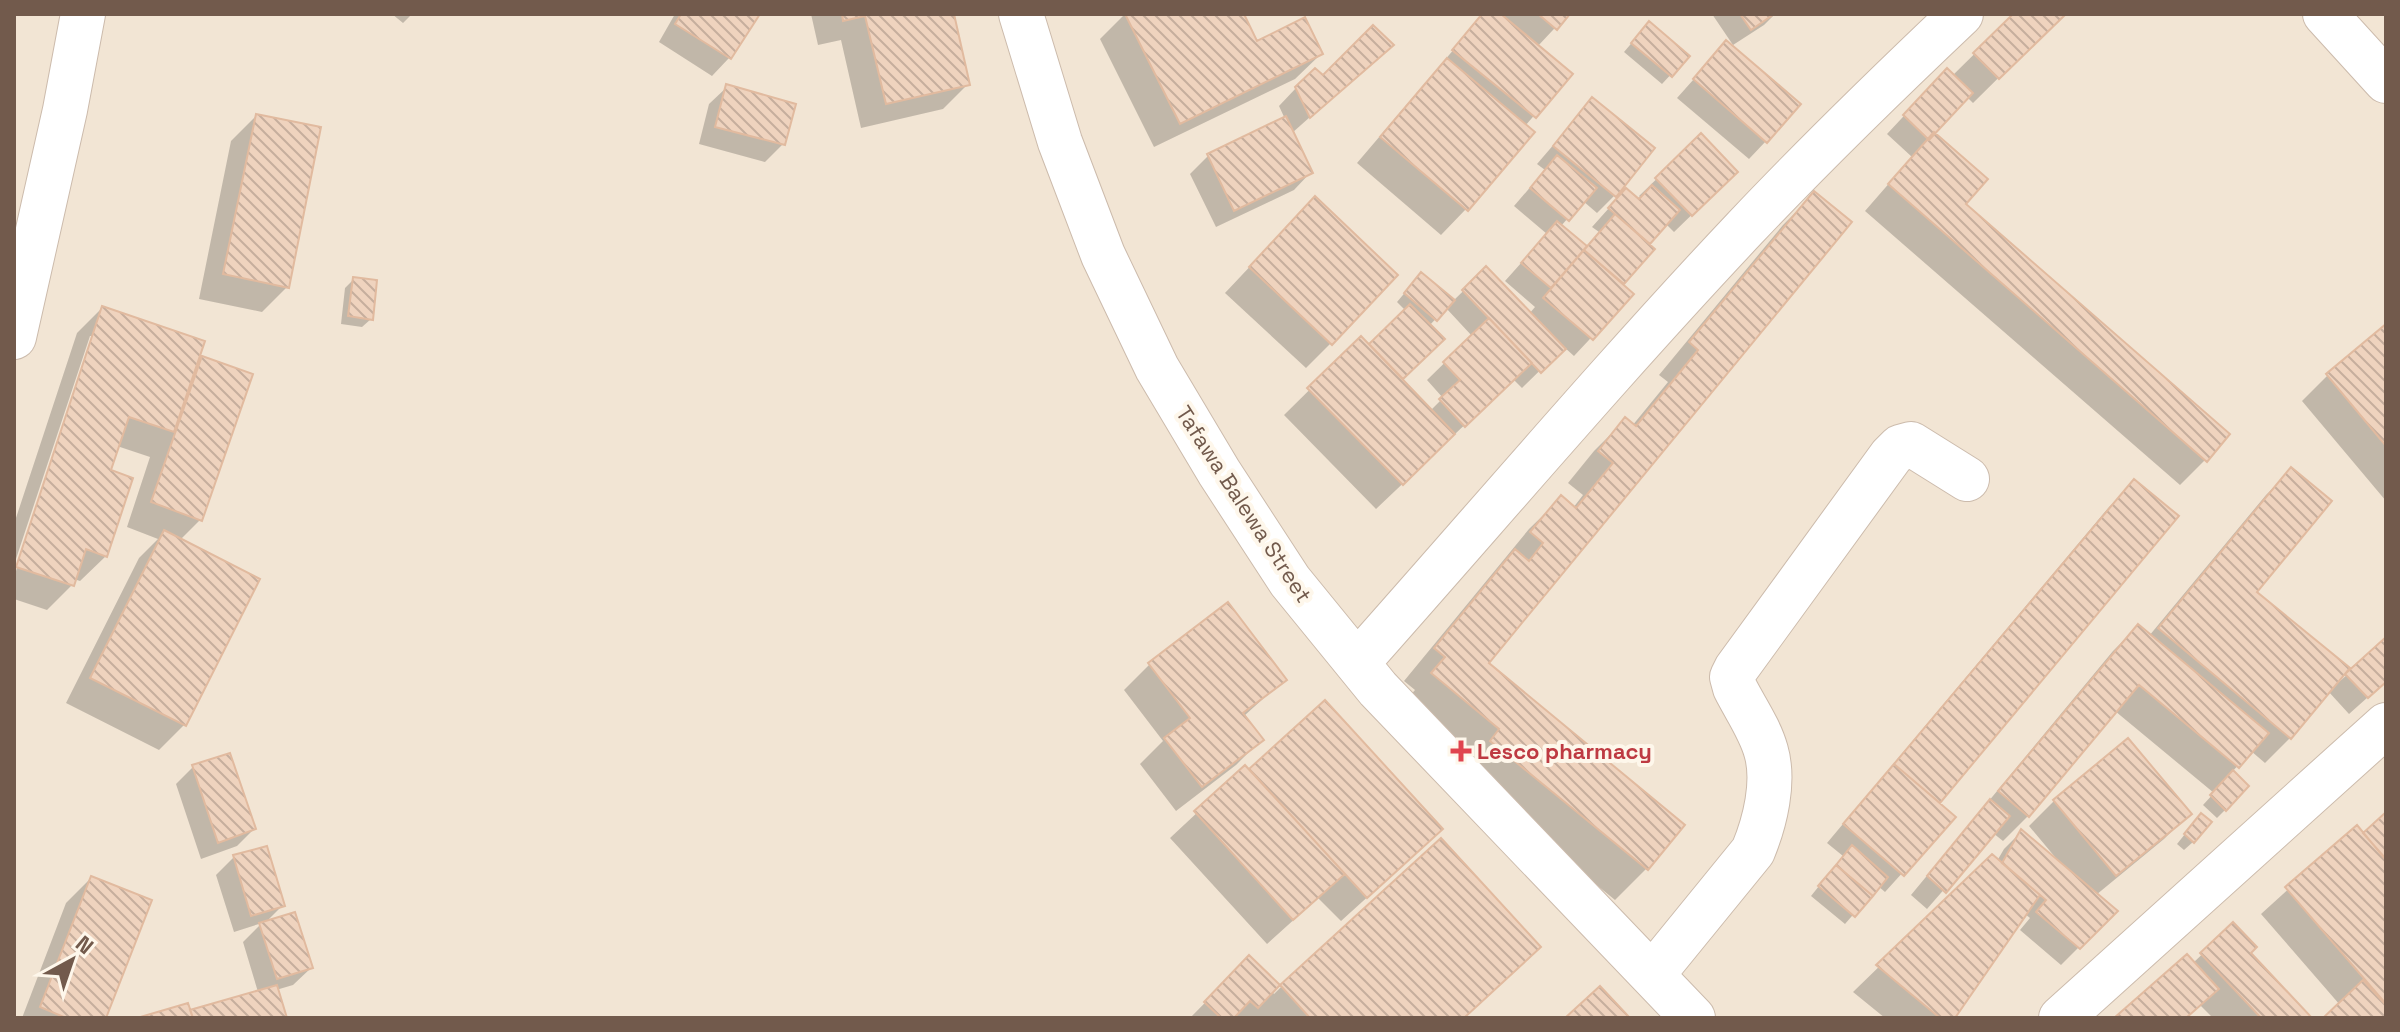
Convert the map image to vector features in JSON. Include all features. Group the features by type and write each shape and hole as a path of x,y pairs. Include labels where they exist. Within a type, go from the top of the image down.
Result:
{"street":[{"path":"14,337 65,110 83,14"},
{"name":"Tafawa Balewa Street","path":"1021,14 1060,142 1098,241 1157,368 1219,472 1290,581 1378,689 1693,1018"},
{"path":"1357,663 1626,357 1745,228 1860,110 1961,14"},
{"path":"2344,20 2386,81"},
{"path":"1652,975 1753,851 1761,833 1770,777 1768,762 1766,749 1735,688 1732,677 1736,669 1900,447 1911,444 1967,479"},
{"path":"2061,1018 2386,725"}],"shaded area":[{"path":"14,14 2386,14 2386,1018 14,1018"}],"building":[{"path":"681,14 760,14 731,59 675,24"},
{"path":"842,14 954,14 970,85 886,104 865,16 843,21"},
{"path":"1125,14 1244,14 1257,41 1305,17 1323,54 1180,124"},
{"path":"1482,14 1501,14 1573,74 1536,118 1452,50"},
{"path":"1538,14 1570,14 1557,30"},
{"path":"1740,14 1774,14 1751,30"},
{"path":"2013,14 2066,14 1999,79 1973,53"},
{"path":"1649,21 1690,56 1672,77 1631,43"},
{"path":"1373,25 1394,45 1310,118 1295,87 1315,68 1323,75"},
{"path":"1726,40 1801,104 1767,143 1693,79"},
{"path":"1447,58 1535,132 1468,211 1380,137"},
{"path":"1947,68 1973,93 1929,140 1903,115"},
{"path":"726,84 796,104 785,145 715,127"},
{"path":"1592,97 1655,148 1616,197 1553,146"},
{"path":"256,114 321,127 289,288 223,274"},
{"path":"1286,116 1313,173 1234,211 1207,154"},
{"path":"1934,132 1988,179 1966,204 2230,434 2207,462 1888,184"},
{"path":"1701,133 1738,172 1692,216 1655,178"},
{"path":"1557,155 1597,188 1569,221 1530,188"},
{"path":"1652,185 1680,210 1650,244 1608,208 1626,188 1639,199"},
{"path":"1814,191 1852,222 1489,663 1685,825 1648,870 1490,741 1499,729 1431,673 1445,657 1434,648 1515,549 1529,561 1543,543 1530,532 1561,495 1576,508 1613,463 1598,451 1625,417 1636,426 1698,350 1689,342"},
{"path":"1315,196 1398,275 1332,345 1249,267"},
{"path":"1615,214 1655,249 1624,284 1584,250"},
{"path":"1557,221 1587,246 1551,288 1521,263"},
{"path":"1584,250 1634,294 1593,340 1543,298"},
{"path":"1486,266 1566,349 1541,373 1462,290"},
{"path":"1421,272 1455,300 1437,321 1404,293"},
{"path":"353,277 377,280 373,320 348,316"},
{"path":"1410,304 1445,339 1403,379 1369,344"},
{"path":"102,306 205,341 174,432 129,417 111,470 133,478 107,557 86,549 74,586 16,567"},
{"path":"1489,318 1532,363 1465,427 1439,399 1460,380 1443,362"},
{"path":"2386,324 2386,446 2326,374"},
{"path":"1361,336 1455,434 1403,485 1307,388"},
{"path":"202,356 253,374 202,521 151,502"},
{"path":"2291,467 2332,501 2257,592 2350,668 2291,739 2158,628"},
{"path":"2134,479 2179,516 1940,803 1894,764"},
{"path":"164,530 260,579 186,726 90,678"},
{"path":"1228,602 1287,680 1243,713 1264,740 1202,787 1164,738 1190,718 1148,663"},
{"path":"2138,624 2269,733 2239,768 2139,685 2029,817 1998,791"},
{"path":"2386,637 2386,682 2368,698 2345,674"},
{"path":"1325,700 1443,829 1367,898 1249,769"},
{"path":"2128,738 2192,814 2116,876 2053,800"},
{"path":"230,753 256,829 218,843 192,765"},
{"path":"1894,764 1956,817 1904,876 1843,824"},
{"path":"1245,765 1345,874 1293,920 1194,811"},
{"path":"2233,770 2249,786 2226,811 2210,795"},
{"path":"1990,799 2010,816 1946,893 1927,876"},
{"path":"2386,812 2386,859 2363,833"},
{"path":"2201,813 2212,822 2194,843 2184,834"},
{"path":"2357,825 2386,860 2386,1004 2285,887"},
{"path":"2021,829 2118,911 2080,949 2036,912 2046,900 2002,863"},
{"path":"1441,838 1541,947 1464,1018 1310,1018 1280,985"},
{"path":"1852,845 1888,877 1873,896 1836,865"},
{"path":"267,846 285,906 251,916 233,855"},
{"path":"1992,854 2040,895 1955,1018 1940,1018 1876,965"},
{"path":"1836,865 1873,896 1855,917 1818,886"},
{"path":"91,876 152,900 106,1018 66,1018 40,1007"},
{"path":"295,912 313,968 277,979 259,923"},
{"path":"2233,922 2257,947 2251,953 2312,1018 2261,1018 2200,953"},
{"path":"2187,954 2219,989 2186,1018 2114,1018"},
{"path":"1249,955 1280,985 1258,1008 1250,1001 1234,1018 1221,1018 1204,1002"},
{"path":"2363,980 2386,1005 2386,1018 2323,1018"},
{"path":"277,985 287,1018 193,1018 190,1010"},
{"path":"1600,986 1630,1018 1565,1018"},
{"path":"188,1003 193,1018 137,1018"}],"place":[{"name":"Lesco pharmacy","path":"1461,751"}]}
